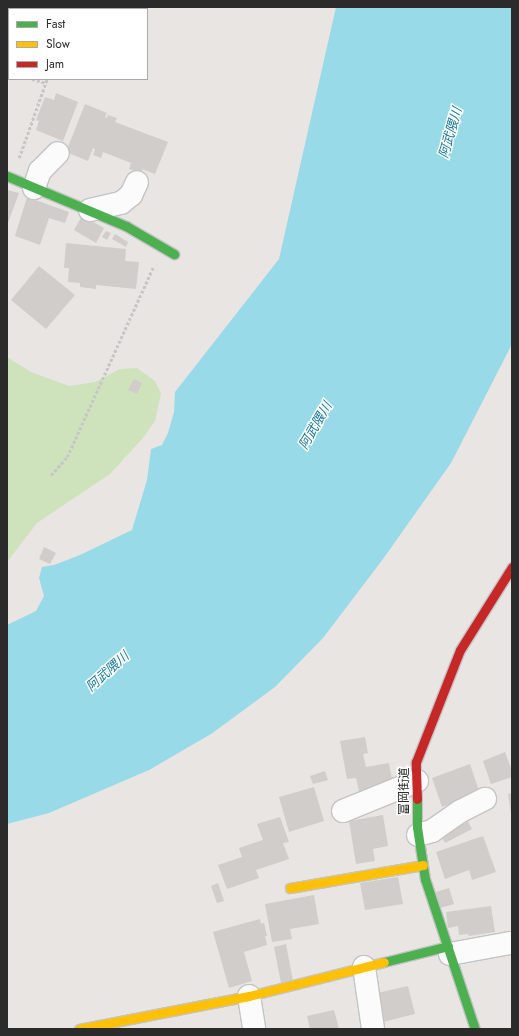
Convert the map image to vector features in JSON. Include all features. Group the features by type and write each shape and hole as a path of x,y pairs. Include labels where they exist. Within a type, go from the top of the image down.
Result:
{"street":[{"path":"34,188 40,171 58,153"},
{"path":"10,176 34,188 126,226 174,254"},
{"path":"90,210 121,203 132,195 137,182"},
{"name":"富岡街道","path":"475,1029 425,879 418,835 416,762 460,650 512,567"},
{"path":"343,812 417,781"},
{"path":"418,835 432,831 461,811 486,799"},
{"path":"290,888 423,865"},
{"path":"79,1029 249,996 364,967 449,950 510,943"},
{"path":"364,967 373,1029"},
{"path":"249,996 254,1029"}],"path":[{"path":"36,80 46,83"},
{"path":"10,176 47,80"},
{"path":"51,475 67,457 162,247"}],"green space":[{"path":"7,357 31,372 69,386 95,382 120,369 137,368 155,381 161,393 155,421 143,438 110,474 37,523 7,562"}],"water":[{"name":"阿武隈川","path":"336,7 512,7 512,344 451,463 383,559 323,638 275,687 211,734 149,770 49,813 7,824 7,625 36,611 44,596 39,578 42,567 54,565 80,555 132,530 147,480 151,449 162,445 168,433 174,412 175,392 279,259"}],"building":[{"path":"56,93 78,102 63,141 36,130 39,121 36,120 45,97 54,100"},
{"path":"85,104 107,113 105,117 107,118 108,115 117,118 115,122 168,142 155,174 142,169 141,173 129,169 131,163 103,152 101,158 93,155 95,149 93,148 88,161 66,152"},
{"path":"7,190 19,193 8,223 7,223"},
{"path":"27,197 69,212 65,223 49,218 40,245 15,236"},
{"path":"82,216 104,228 96,243 74,230"},
{"path":"106,231 111,233 107,240 102,237"},
{"path":"115,234 128,242 126,247 112,239"},
{"path":"66,243 126,249 125,261 139,262 136,289 96,285 96,289 80,287 80,283 68,282 69,268 64,268"},
{"path":"39,266 75,295 46,329 11,300"},
{"path":"134,379 142,383 137,394 128,390"},
{"path":"44,547 56,553 50,564 39,559"},
{"path":"365,737 368,753 363,754 366,767 389,763 393,785 359,791 356,778 347,779 340,741"},
{"path":"505,752 512,771 512,777 491,784 483,761"},
{"path":"470,764 480,794 442,807 432,778"},
{"path":"325,771 328,780 313,784 310,776"},
{"path":"314,787 324,821 289,832 279,797"},
{"path":"512,793 512,814 511,814 508,794"},
{"path":"383,815 388,846 373,849 375,861 356,864 349,821"},
{"path":"280,817 289,842 283,843 289,859 256,870 259,878 227,889 218,865 242,857 239,848 263,840 257,824"},
{"path":"467,820 472,829 445,843 440,834"},
{"path":"483,836 496,872 472,880 469,870 445,879 436,852"},
{"path":"398,877 403,904 365,910 360,883"},
{"path":"218,883 224,901 217,903 211,886"},
{"path":"449,888 454,904 440,908 436,892"},
{"path":"314,895 319,924 290,929 292,939 272,942 265,904"},
{"path":"491,906 495,932 469,936 468,934 459,935 458,926 448,928 446,912"},
{"path":"260,919 261,924 264,923 267,936 265,936 267,945 244,952 252,981 229,988 213,932"},
{"path":"286,944 293,981 281,983 274,947"},
{"path":"408,986 415,1014 383,1022 377,993"},
{"path":"334,1010 339,1029 310,1029 307,1016"}],"traffic: fast":[{"path":"7,176 126,226 174,254"},
{"path":"417,799 417,827 425,879 475,1029"},
{"path":"384,962 448,946"}],"traffic: slow":[{"path":"290,888 423,865"},
{"path":"79,1029 249,996 384,962"}],"traffic: jam":[{"path":"417,799 416,762 460,650 512,567"}]}
